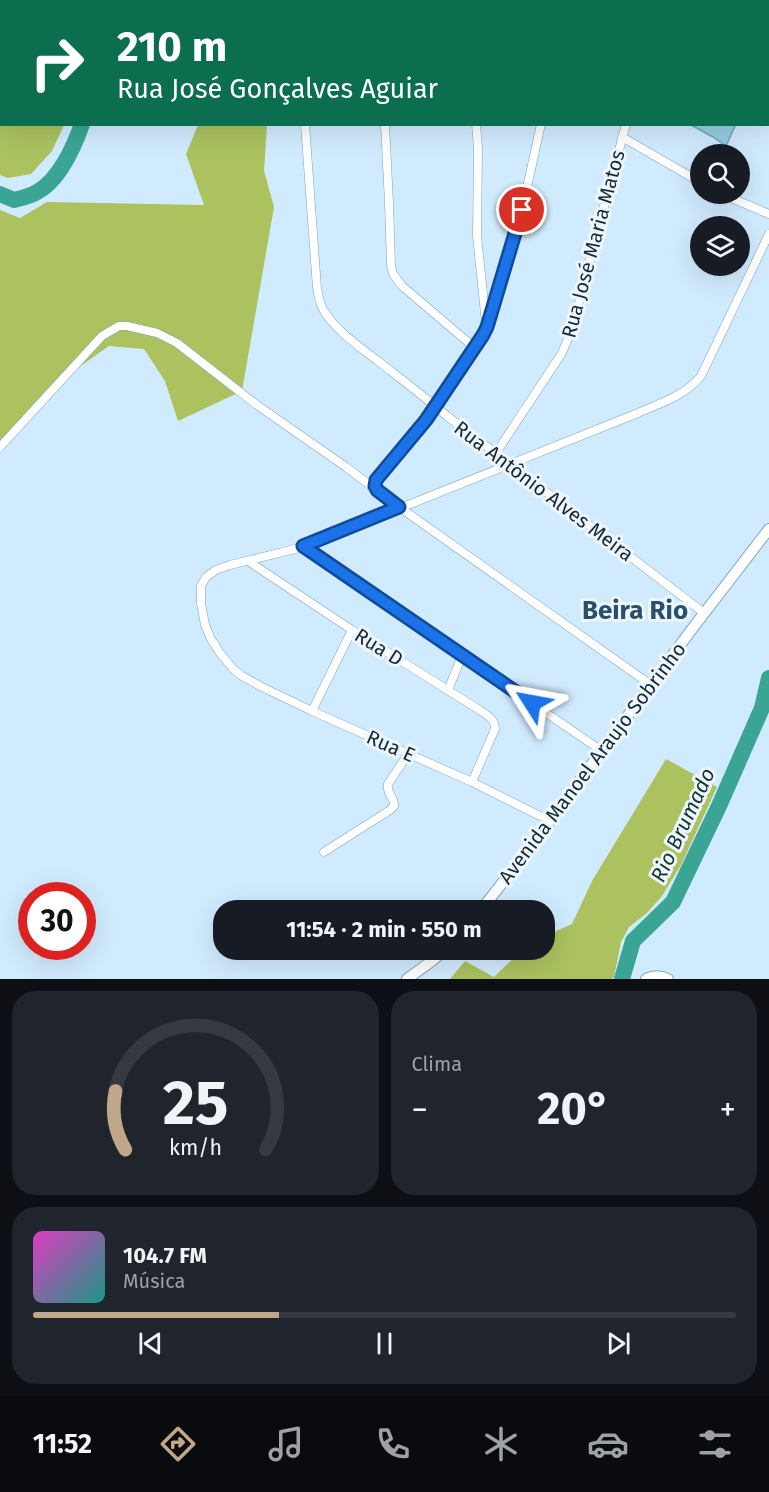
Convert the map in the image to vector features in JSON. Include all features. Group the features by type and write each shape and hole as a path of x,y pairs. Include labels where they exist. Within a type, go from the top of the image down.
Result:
{"street":[{"name":"Rua Antônio Alves Meira","path":"305,126 317,288 320,304 327,316 337,327 436,407 704,613"},
{"path":"385,126 390,203 390,260 393,274 402,286 475,348"},
{"path":"476,126 477,236 487,327"},
{"path":"377,490 376,480 436,407 487,327 522,210 541,126"},
{"name":"Rua José Maria Matos","path":"496,453 556,363 572,329 625,126"},
{"path":"622,137 690,176"},
{"path":"746,204 769,214"},
{"path":"248,561 303,546 671,399 694,384 701,376 769,234"},
{"path":"0,447 102,336 118,326 157,333 177,343 285,425 651,684"},
{"name":"Avenida Manoel Araujo Sobrinho","path":"489,900 769,529"},
{"path":"303,546 602,751"},
{"name":"Rua D","path":"248,561 492,719 496,726 492,739 472,782"},
{"name":"Rua E","path":"248,561 216,570 206,577 201,586 205,625 220,654 234,670 262,687 312,711 472,782 550,821"},
{"path":"312,711 352,630"},
{"path":"448,690 462,656"},
{"path":"324,852 394,806 387,789 388,784 408,754"},
{"path":"407,979 434,960"},
{"path":"646,979 655,976 668,979"}],"green space":[{"path":"0,126 64,126 52,151 31,174 8,178 0,175"},
{"path":"198,126 267,126 264,171 274,207 242,391 178,421 165,381 144,349 109,346 49,388 0,442 0,210 20,218 47,202 204,205 186,154"},
{"path":"666,759 717,787 681,865 662,896 647,913 629,927 621,942 612,979 450,979 465,961 494,977 512,960 555,960 555,932 572,924 592,881"}],"building":[{"path":"693,126 735,126 727,144"}],"waterway":[{"path":"0,194 14,200 32,195 45,187 65,162 81,126"},
{"name":"Rio Brumado","path":"622,979 633,941 673,902 762,708 769,678"}],"district":[{"name":"Beira Rio","path":"635,610"}],"route":[{"path":"522,210 483,335 426,420 376,480 377,490 399,507 303,546 532,703"}]}
